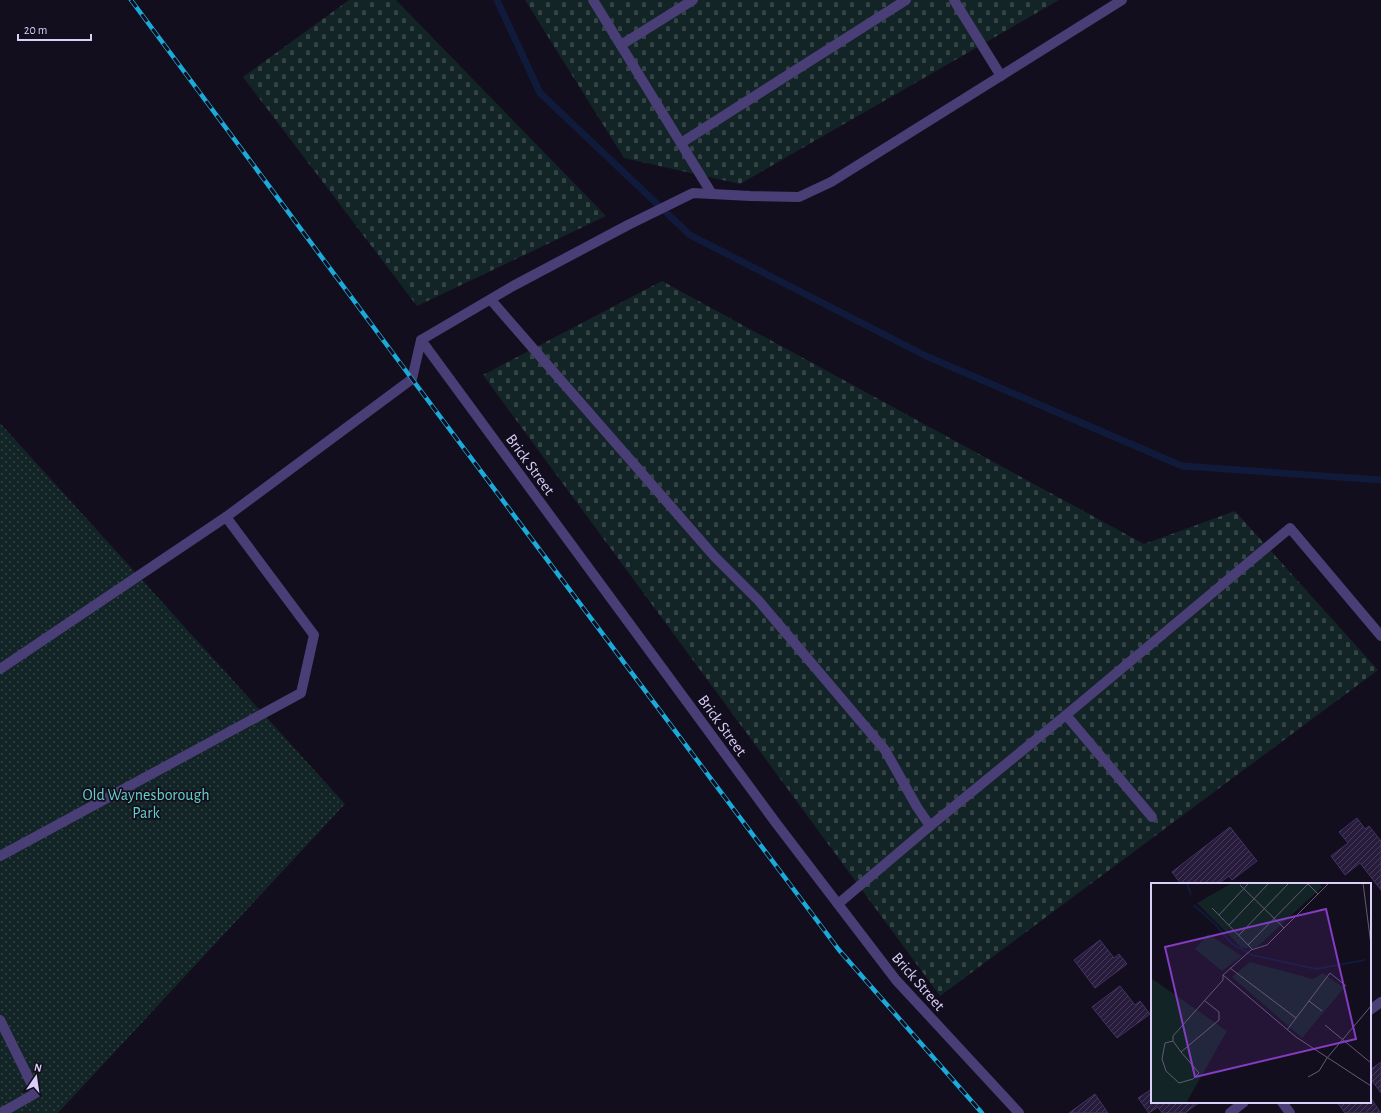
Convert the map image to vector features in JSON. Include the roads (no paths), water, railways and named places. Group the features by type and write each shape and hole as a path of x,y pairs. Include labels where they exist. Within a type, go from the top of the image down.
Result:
{"street":[{"path":"593,0 712,194"},
{"path":"621,45 693,0"},
{"path":"681,143 906,0"},
{"path":"954,0 1001,76"},
{"path":"0,669 226,517 412,379 421,340 628,225 693,193 750,196 799,196 831,182 1122,0"},
{"path":"491,300 714,556 758,600 885,750 917,807 930,826"},
{"name":"Brick Street","path":"421,340 772,816 896,980 1019,1113"},
{"path":"0,856 301,694 314,635 226,517"},
{"path":"838,904 1290,528 1381,636"},
{"path":"1066,715 1152,817"},
{"path":"1371,1009 1381,1002"},
{"path":"0,1020 36,1093 1,1113"},
{"path":"1230,1113 1243,1103"},
{"path":"1283,1103 1290,1113"}],"waterway":[{"path":"497,0 540,93 690,235 926,356 1182,466 1381,480"}],"railway":[{"path":"131,0 839,950 982,1113"}],"park label":[{"name":"Old Waynesborough Park","path":"146,803"}]}
